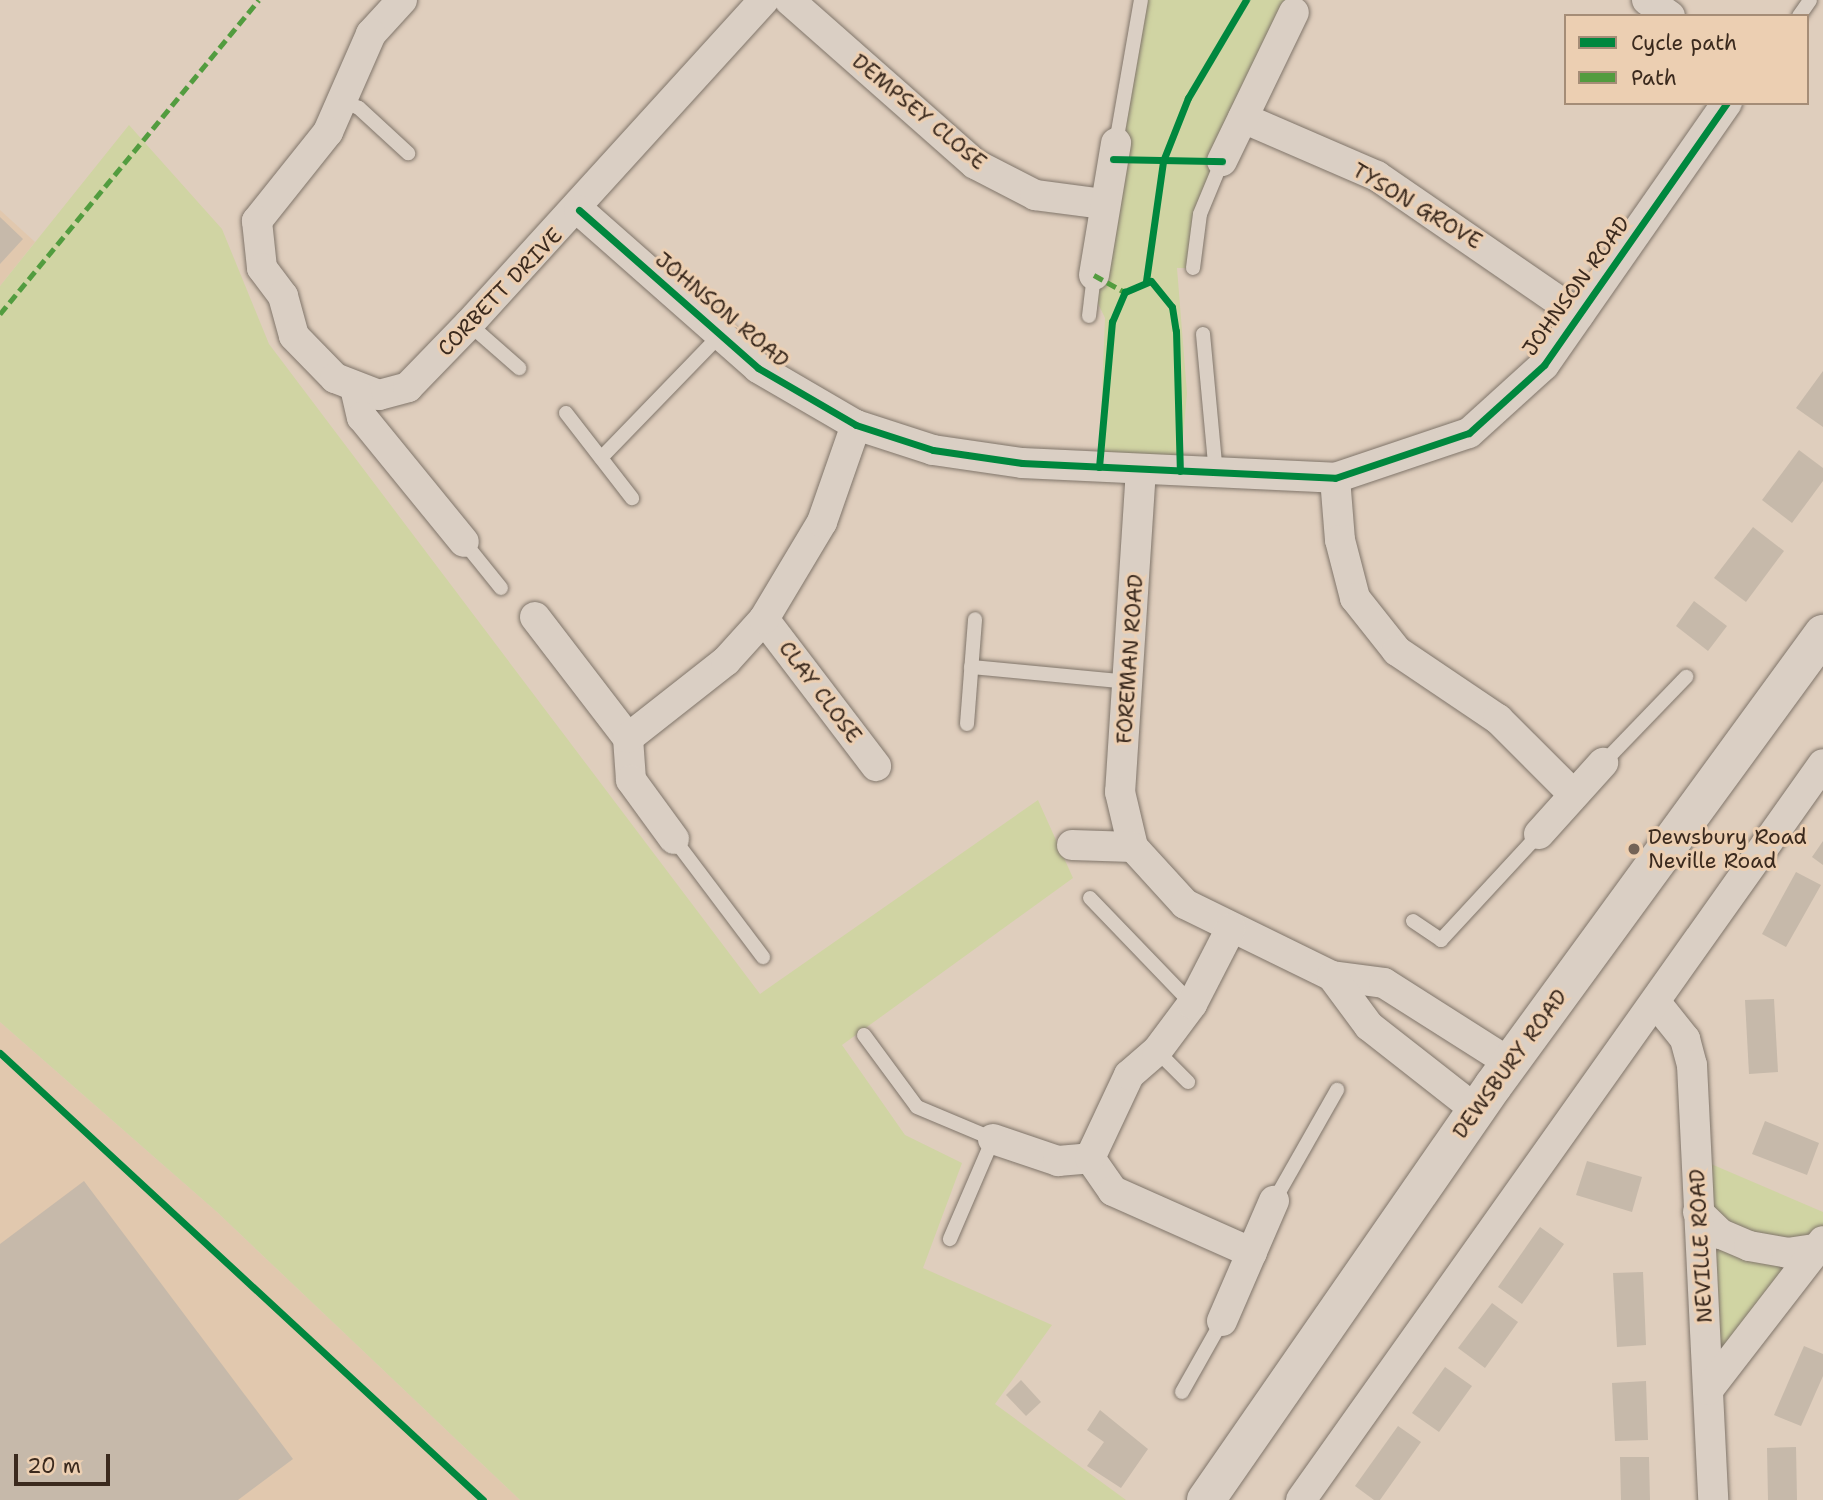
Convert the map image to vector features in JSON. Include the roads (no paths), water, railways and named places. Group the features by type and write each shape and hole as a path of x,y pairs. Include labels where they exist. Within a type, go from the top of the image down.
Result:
{"highway":[{"name":"DEWSBURY ROAD","path":"1206,1500 1476,1110 1823,634"}],"street":[{"path":"402,0 371,34 328,132 257,221 262,268 283,296 294,335 356,391 362,417 464,542"},
{"name":"CORBETT DRIVE","path":"356,391 379,395 408,387 579,210 597,181 764,0"},
{"name":"DEMPSEY CLOSE","path":"789,0 975,164 1035,195 1104,204"},
{"path":"1647,0 1667,14"},
{"path":"1222,161 1294,12"},
{"name":"JOHNSON ROAD","path":"579,210 758,368 856,425 933,450 1021,463 1335,478 1469,433 1544,365 1726,105"},
{"name":"TYSON GROVE","path":"1243,118 1377,176 1579,315"},
{"path":"1094,275 1116,143"},
{"name":"CLAY CLOSE","path":"628,738 726,661 764,619 822,522 856,425"},
{"name":"FOREMAN ROAD","path":"1132,847 1120,792 1131,682 1141,469"},
{"path":"1335,478 1340,540 1355,598 1396,651 1498,719 1574,795"},
{"path":"535,617 628,738 631,780 674,839"},
{"name":"CLAY CLOSE","path":"764,619 876,766"},
{"path":"1539,834 1603,763"},
{"path":"1301,1500 1657,1004 1823,764"},
{"path":"1072,845 1132,847 1185,904 1332,976 1384,983 1510,1063"},
{"path":"1090,1158 1129,1074 1157,1051 1192,1004 1231,928"},
{"path":"1332,976 1369,1026 1476,1110"},
{"name":"NEVILLE ROAD","path":"1657,1004 1685,1039 1692,1065 1713,1500"},
{"path":"993,1139 1058,1161 1090,1158"},
{"path":"1090,1158 1113,1191 1252,1254"},
{"path":"1222,1321 1274,1201"},
{"path":"1698,1212 1721,1234 1749,1246 1787,1253 1819,1245"},
{"path":"1708,1390 1819,1245"}],"lane":[{"path":"1116,143 1141,0"},
{"path":"341,102 359,108 408,153"},
{"path":"1193,268 1200,214 1222,161"},
{"path":"1088,316 1094,275"},
{"path":"469,324 519,369"},
{"path":"1203,334 1216,473"},
{"path":"601,458 720,335"},
{"path":"566,413 632,498"},
{"path":"464,542 501,588"},
{"path":"967,724 975,619"},
{"path":"971,667 1131,682"},
{"path":"1603,763 1686,677"},
{"path":"1413,921 1441,940 1539,834"},
{"path":"674,839 763,957"},
{"path":"1090,898 1192,1004"},
{"path":"864,1035 917,1107 993,1139 950,1239"},
{"path":"1157,1051 1188,1082"},
{"path":"1274,1201 1337,1090"},
{"path":"1182,1392 1222,1321"}],"place":[{"name":"Dewsbury Road Neville Road","path":"1634,849"}]}
